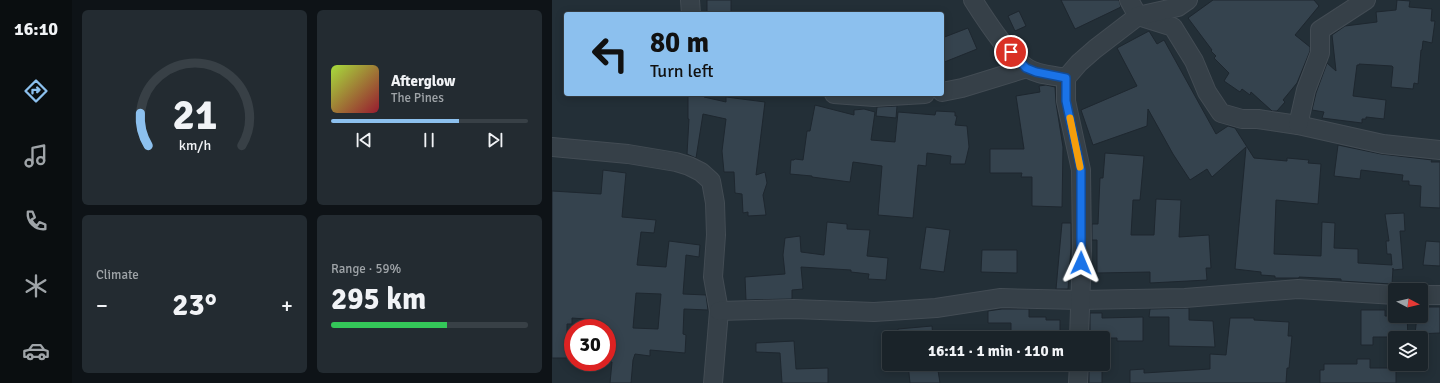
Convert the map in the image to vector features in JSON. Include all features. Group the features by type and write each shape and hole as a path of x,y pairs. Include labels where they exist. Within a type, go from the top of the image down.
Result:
{"street":[{"path":"690,0 691,12"},
{"path":"973,0 1002,41 1026,68 1036,72 1066,78"},
{"path":"1129,0 1138,16 1173,27 1194,60 1207,92 1221,113 1242,119 1258,119 1298,125 1383,144 1440,150"},
{"path":"1079,331 1082,251 1081,170 1066,101 1066,78 1079,63 1095,49 1138,16 1178,7 1188,0"},
{"path":"1298,125 1306,90 1320,53 1320,30 1366,0"},
{"path":"944,92 962,88 1026,68"},
{"path":"861,96 891,96"},
{"path":"552,147 628,154 676,162 701,172 711,181 715,204 716,235 712,277 719,311 713,383"},
{"path":"719,311 794,309 874,312 936,308 1001,298 1080,300 1185,298 1298,289 1388,295"},
{"path":"1428,295 1440,295"},
{"path":"1078,371 1078,383"}],"building":[{"path":"707,0 731,0 731,12 707,12"},
{"path":"1061,0 1119,0 1121,7 1075,29"},
{"path":"1213,0 1314,0 1319,6 1295,35 1310,47 1310,51 1297,83 1283,100 1285,102 1277,111 1272,111 1251,92 1250,95 1242,89 1240,92 1224,81 1229,73 1214,58 1216,56 1188,18"},
{"path":"1397,0 1410,1 1409,7 1432,9 1431,21 1435,21 1432,43 1423,41 1418,84 1414,83 1413,89 1391,87 1392,66 1359,64 1357,65 1353,96 1386,100 1384,119 1366,117 1366,119 1362,119 1362,123 1322,118 1324,112 1312,110 1316,93 1327,63 1336,71 1332,35 1345,26 1377,22 1376,12 1396,10"},
{"path":"1019,11 1026,26 1015,31 1008,16"},
{"path":"968,28 977,49 944,62 944,37"},
{"path":"1149,31 1157,44 1164,40 1216,134 1228,126 1235,128 1254,158 1287,161 1287,158 1309,160 1308,163 1321,164 1318,204 1276,200 1274,254 1321,256 1322,222 1335,223 1334,248 1358,249 1358,263 1392,265 1391,254 1387,254 1386,241 1389,241 1385,214 1404,213 1405,231 1400,231 1403,269 1393,270 1393,268 1392,283 1341,281 1341,279 1299,277 1275,278 1275,276 1261,275 1261,272 1235,269 1246,147 1212,177 1207,169 1190,180 1173,154 1148,109 1147,126 1093,145 1081,110 1137,86 1117,48"},
{"path":"1046,85 1055,87 1063,147 1062,207 1032,206 1032,177 1021,177 1022,173 990,173 990,149 1024,149 1016,96 1040,92 1039,86"},
{"path":"688,96 703,96 726,102 726,97 765,102 756,175 765,172 767,183 763,195 766,215 748,216 748,212 743,213 742,194 735,193 734,172 724,172 722,151 726,119 703,114 696,158 687,154"},
{"path":"815,105 854,115 854,110 864,109 875,112 871,140 895,142 898,112 935,115 936,111 955,112 955,116 957,116 955,125 967,126 969,147 965,164 950,164 951,156 927,153 926,166 918,165 913,218 878,215 882,166 853,162 850,182 790,174 791,160 803,160 807,131 810,131"},
{"path":"897,106 896,118 876,116 877,107"},
{"path":"1338,145 1381,154 1432,160 1431,162 1440,162 1440,208 1420,207 1421,186 1409,185 1409,181 1402,181 1403,175 1361,170 1360,179 1334,176"},
{"path":"1105,153 1144,156 1140,200 1133,200 1131,235 1154,235 1156,199 1181,200 1179,237 1209,235 1211,268 1206,268 1207,280 1150,283 1150,272 1097,273 1097,240 1092,240 1092,224 1098,224 1100,178 1103,178"},
{"path":"603,170 626,173 622,217 656,220 654,233 641,232 637,265 666,267 669,241 700,245 699,257 686,255 683,294 706,295 708,310 684,309 683,334 686,335 685,353 650,350 650,356 635,354 631,383 610,383 611,371 616,371 616,319 572,318 564,319 564,358 552,358 552,191 601,194","holes":["636,293 661,294 658,329 633,328"]},
{"path":"827,222 847,224 847,229 870,230 867,256 888,258 886,280 868,279 869,274 851,272 851,270 801,267 803,289 792,290 792,299 746,300 745,277 785,274 783,255 785,238 800,236 801,252 824,255"},
{"path":"1062,223 1071,223 1068,289 1056,289"},
{"path":"926,227 950,230 944,272 920,269"},
{"path":"1426,241 1440,242 1440,266 1423,265"},
{"path":"982,250 1017,250 1017,273 981,272"},
{"path":"1428,307 1440,307 1440,333 1428,333 1428,331 1415,331 1416,323 1428,323"},
{"path":"1189,308 1189,320 1213,321 1215,347 1169,346 1169,317 1149,317 1150,309"},
{"path":"1002,309 1029,309 1029,317 1046,317 1046,320 1060,320 1060,331 1011,331 1011,323 988,323 988,311"},
{"path":"1361,310 1385,310 1385,316 1388,316 1388,323 1407,323 1408,331 1388,331 1388,337 1373,337 1373,345 1361,345"},
{"path":"1090,313 1102,313 1102,318 1143,317 1143,341 1117,341 1117,338 1110,338 1110,331 1090,331"},
{"path":"1230,318 1254,318 1254,320 1289,322 1288,336 1292,336 1286,383 1130,383 1130,370 1144,369 1144,373 1210,369 1210,354 1226,355"},
{"path":"932,326 932,331 898,331 898,329"},
{"path":"794,341 796,369 828,368 828,383 782,383 780,353 756,352 756,343"},
{"path":"1357,359 1370,359 1370,368 1388,368 1388,371 1396,371 1396,383 1320,383 1320,370 1324,370 1324,364 1357,364"},
{"path":"909,371 938,371 940,383 910,383"},
{"path":"1089,371 1102,371 1102,383 1089,383"}],"slow traffic":[{"path":"1070,118 1080,167"}],"route":[{"path":"1011,52 1026,68 1036,72 1066,78 1066,101 1081,170 1081,263"}]}
